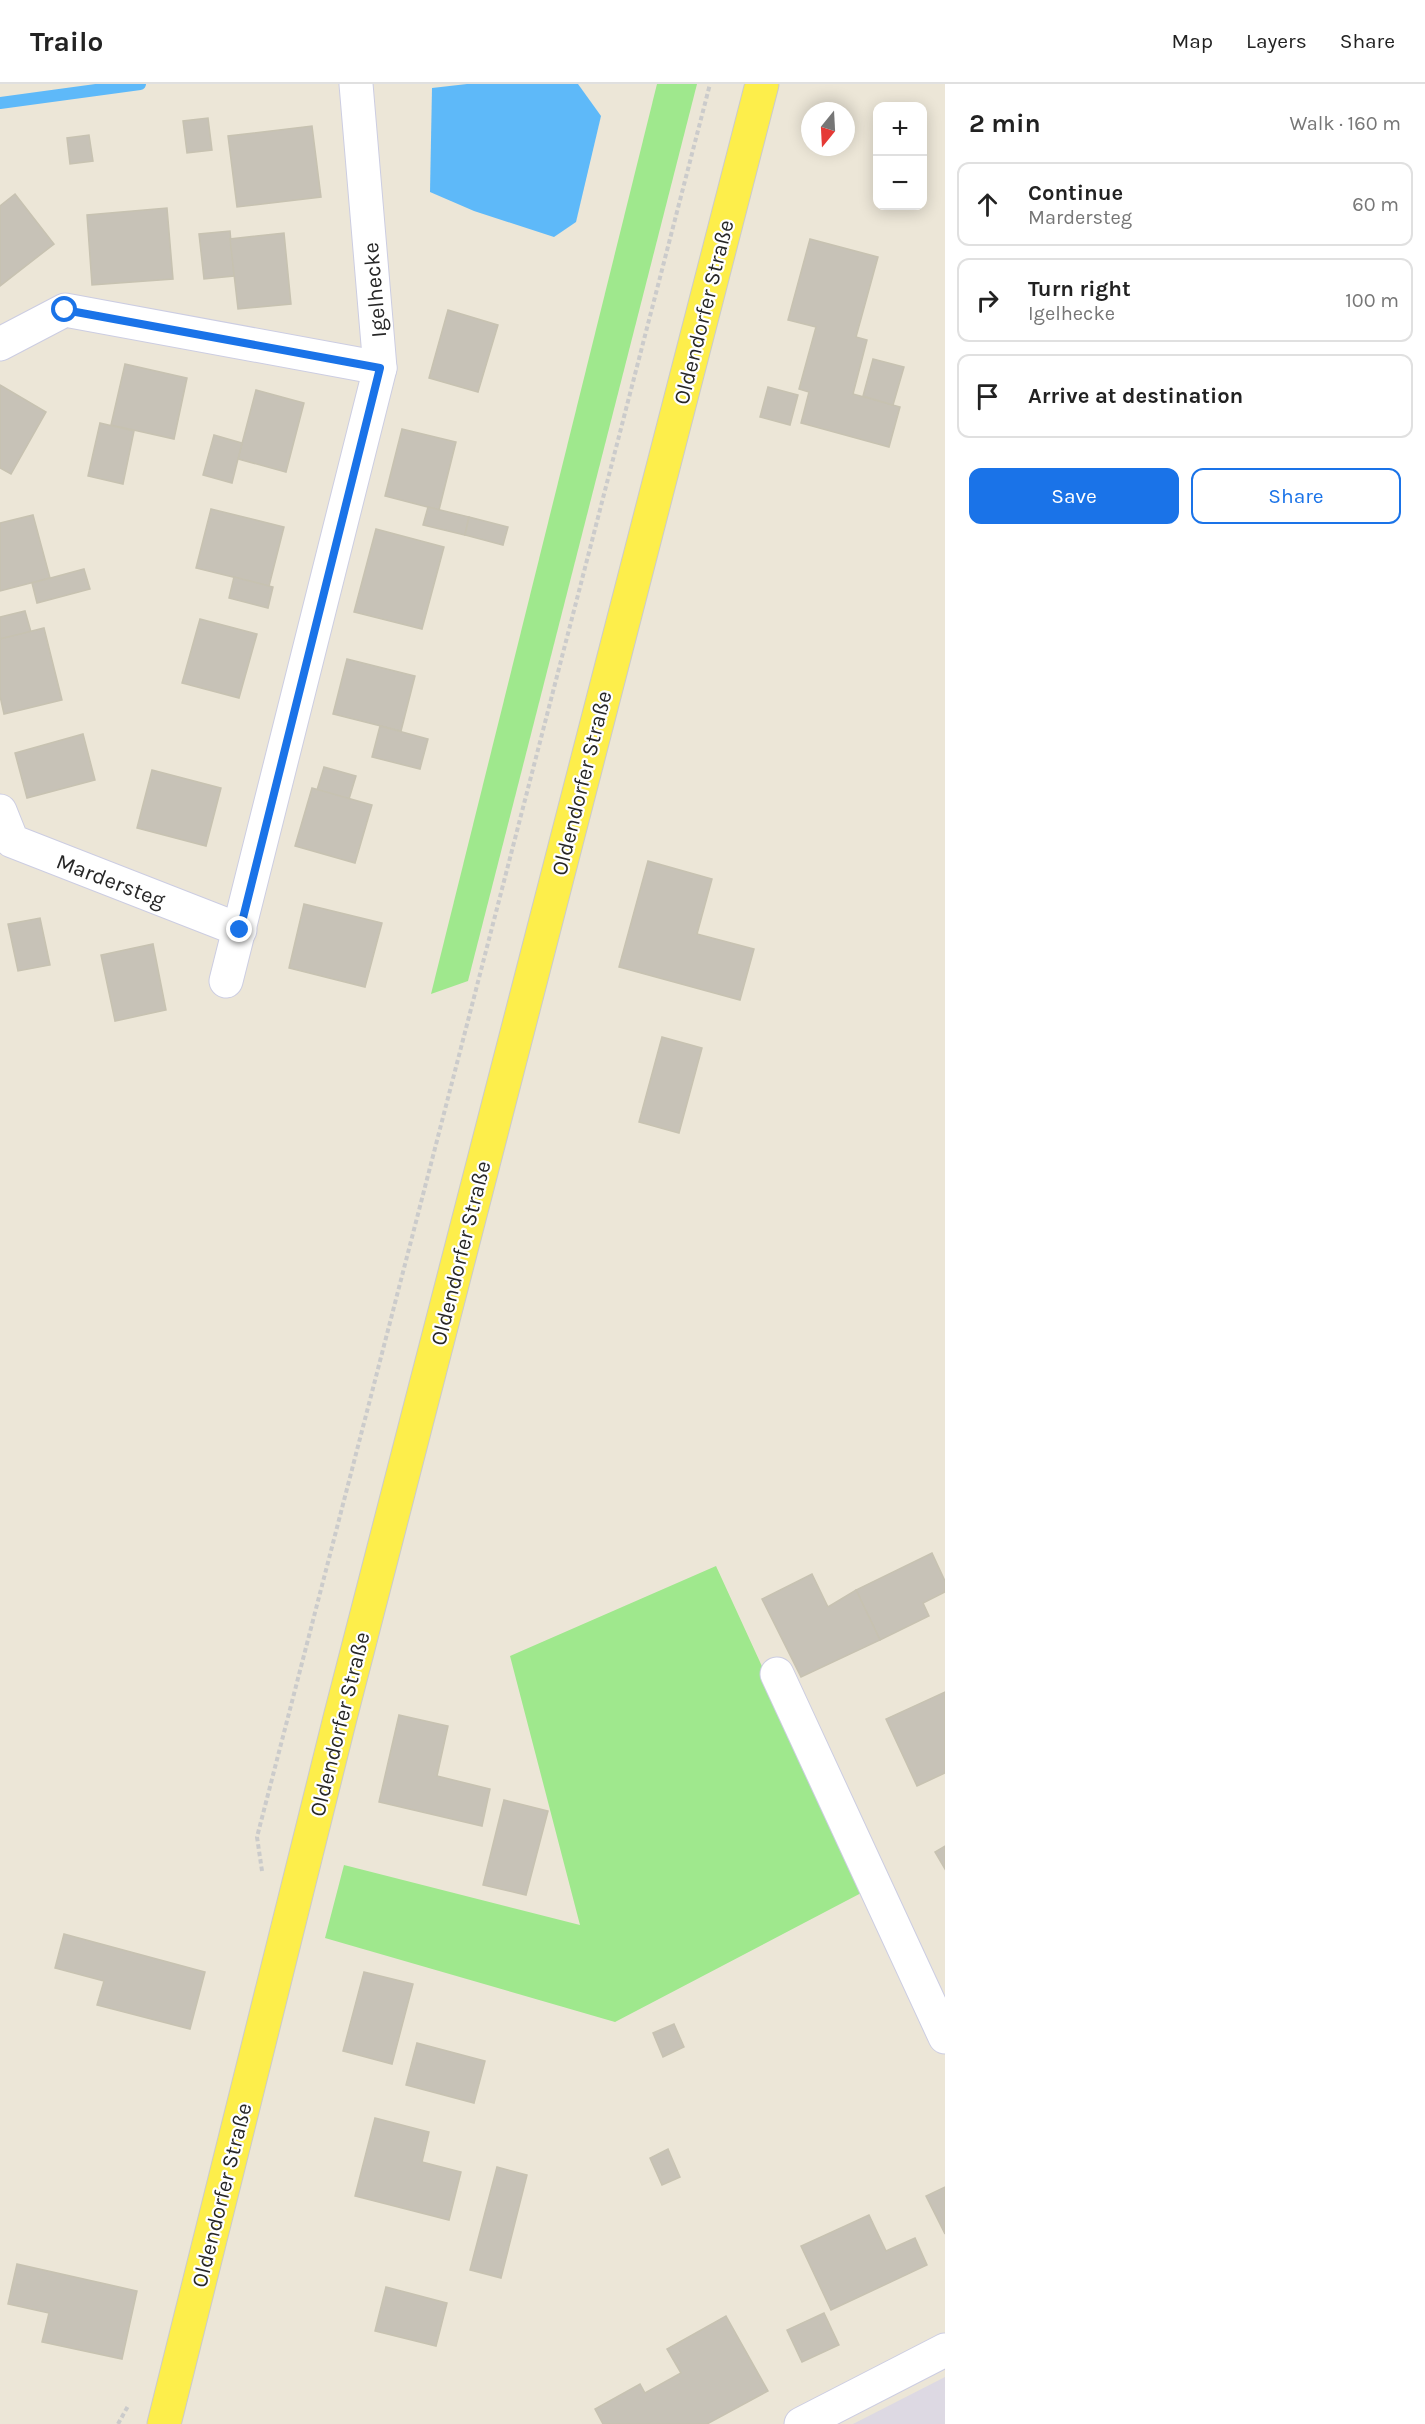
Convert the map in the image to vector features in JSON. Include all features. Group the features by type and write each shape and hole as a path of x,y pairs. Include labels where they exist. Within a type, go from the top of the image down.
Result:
{"main road":[{"name":"Oldendorfer Straße","path":"164,2424 343,1707 762,84"}],"street":[{"name":"Igelhecke","path":"226,981 380,368 356,84"},
{"path":"0,344 65,310 380,368"},
{"name":"Mardersteg","path":"0,811 12,841 240,930"},
{"path":"777,1674 945,2037"},
{"path":"801,2424 945,2350"}],"path":[{"path":"263,1881 257,1837 710,84"},
{"path":"118,2424 134,2397"}],"shaded area":[{"path":"945,2377 945,2424 853,2424"}],"green space":[{"path":"657,84 697,84 468,981 431,994"},
{"path":"716,1566 865,1891 615,2022 325,1938 344,1865 580,1925 510,1656"}],"water":[{"path":"467,84 578,84 601,116 576,222 554,237 474,211 430,192 432,88"}],"building":[{"path":"208,118 212,150 187,153 183,121"},
{"path":"312,126 321,197 237,207 228,136"},
{"path":"89,135 93,161 70,164 67,138"},
{"path":"15,194 54,244 0,286 0,206"},
{"path":"167,208 173,279 92,285 87,215"},
{"path":"230,231 234,276 204,279 199,234"},
{"path":"284,233 291,304 238,309 230,239"},
{"path":"810,239 878,257 856,337 867,340 853,394 900,407 889,447 801,423 809,392 799,389 816,327 788,320"},
{"path":"448,310 498,325 478,392 429,378"},
{"path":"873,359 904,367 893,405 863,396"},
{"path":"125,364 187,378 174,439 111,425"},
{"path":"0,385 46,412 11,474 0,468"},
{"path":"768,387 798,395 790,425 760,417"},
{"path":"256,390 304,403 286,472 238,459"},
{"path":"100,423 134,431 123,484 88,476"},
{"path":"402,429 456,442 439,510 385,496"},
{"path":"214,435 242,443 232,483 203,475"},
{"path":"428,507 469,517 465,535 423,525"},
{"path":"211,509 284,527 269,586 196,568"},
{"path":"33,515 50,578 0,591 0,523"},
{"path":"469,517 508,527 503,545 465,535"},
{"path":"376,529 444,547 422,629 354,612"},
{"path":"84,569 90,589 37,603 32,583"},
{"path":"234,577 273,587 268,608 229,598"},
{"path":"25,611 31,632 0,639 0,617"},
{"path":"200,619 257,634 239,698 182,683"},
{"path":"44,628 62,700 4,714 0,696 0,639"},
{"path":"347,659 415,676 401,731 333,714"},
{"path":"380,726 428,739 420,769 372,757"},
{"path":"83,734 95,780 27,798 15,753"},
{"path":"324,767 356,776 349,799 317,790"},
{"path":"152,770 221,788 206,846 137,828"},
{"path":"312,788 372,805 355,863 295,846"},
{"path":"648,861 712,879 697,934 754,949 740,1000 619,967"},
{"path":"304,904 382,923 365,987 289,968"},
{"path":"40,918 50,965 18,971 8,924"},
{"path":"153,944 166,1010 115,1021 101,955"},
{"path":"662,1037 702,1048 679,1133 639,1122"},
{"path":"932,1553 945,1581 945,1592 923,1603 929,1616 880,1640 856,1590"},
{"path":"812,1574 828,1607 856,1590 880,1640 801,1677 762,1599"},
{"path":"945,1692 945,1773 917,1786 886,1719"},
{"path":"399,1715 448,1726 437,1776 490,1789 482,1826 379,1802"},
{"path":"504,1800 548,1811 526,1895 483,1885"},
{"path":"945,1846 945,1869 935,1852"},
{"path":"64,1934 205,1972 190,2029 97,2005 104,1981 55,1968"},
{"path":"364,1972 413,1984 392,2064 343,2051"},
{"path":"674,2024 684,2047 663,2057 653,2033"},
{"path":"417,2043 485,2061 474,2103 406,2085"},
{"path":"375,2118 429,2132 422,2162 461,2172 449,2220 355,2196"},
{"path":"668,2149 680,2177 662,2185 650,2158"},
{"path":"497,2167 527,2175 501,2278 470,2270"},
{"path":"945,2187 945,2234 926,2196"},
{"path":"869,2215 886,2251 915,2238 927,2265 831,2310 801,2246"},
{"path":"17,2264 137,2291 122,2359 42,2342 49,2313 8,2304"},
{"path":"386,2287 447,2303 436,2346 375,2331"},
{"path":"824,2313 839,2345 802,2362 787,2330"},
{"path":"726,2316 768,2391 707,2424 603,2424 595,2409 640,2384 645,2393 681,2373 667,2349"}],"waterway":[{"path":"0,103 140,84"}],"route":[{"path":"65,310 380,368 240,930"}]}
